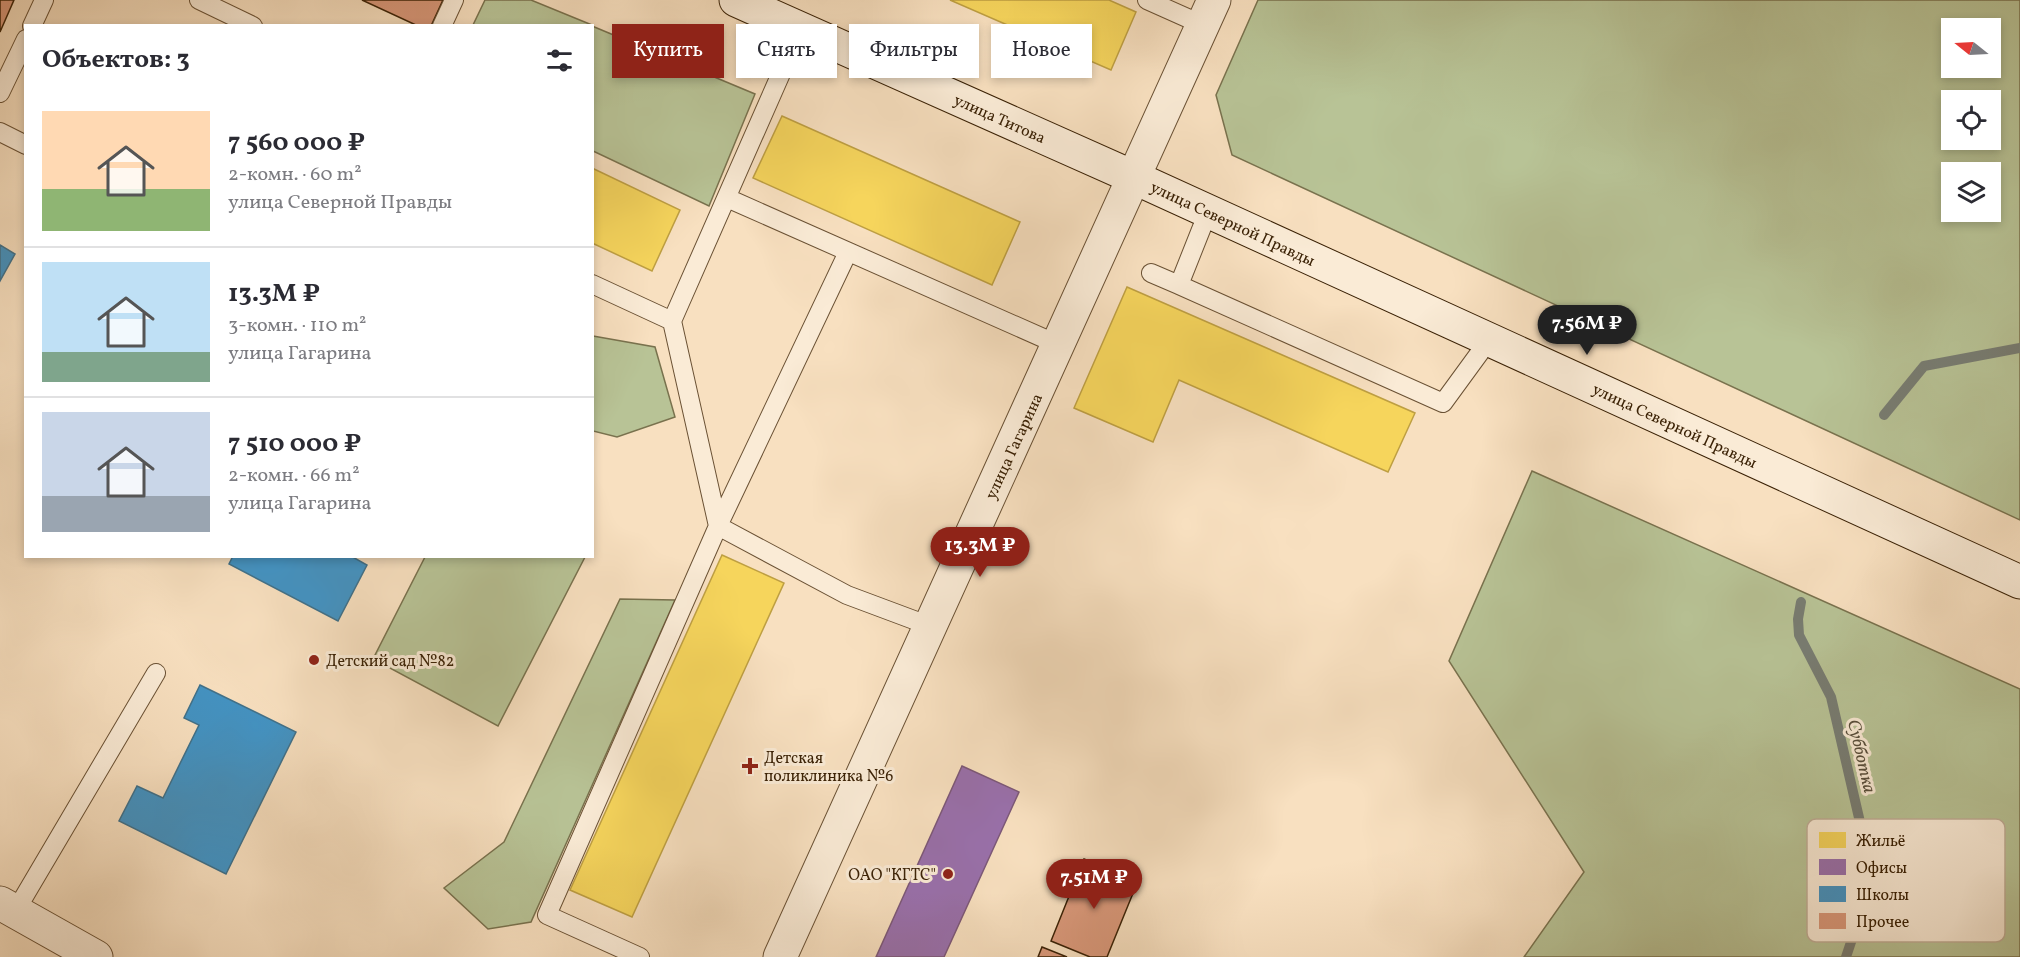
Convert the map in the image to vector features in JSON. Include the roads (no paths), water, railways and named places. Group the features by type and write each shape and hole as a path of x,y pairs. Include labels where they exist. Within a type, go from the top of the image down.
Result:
{"main road":[{"name":"улица Титова","path":"735,0 792,24"},
{"name":"улица Гагарина","path":"780,957 1208,13"},
{"name":"улица Титова","path":"837,44 1133,177"},
{"name":"улица Северной Правды","path":"1133,177 2020,582"},
{"path":"8,908 78,953"}],"lane":[{"path":"33,24 44,0"},
{"path":"199,0 249,24"},
{"path":"443,24 454,0"},
{"path":"1147,0 1208,13"},
{"path":"0,93 24,43"},
{"path":"779,78 672,321 718,526 847,596 930,626"},
{"path":"0,132 24,144"},
{"path":"727,198 1059,345"},
{"path":"1179,285 1208,212"},
{"path":"640,957 547,915 718,526 848,252"},
{"path":"1151,273 1443,403 1489,340"},
{"path":"594,285 672,321"},
{"path":"8,908 156,673"}],"waterway":[{"name":"Субботка","path":"1884,415 1924,366 2020,348"},
{"name":"Субботка","path":"1801,602 1798,619 1799,635 1831,697 1859,819"},
{"name":"Субботка","path":"1846,957 1851,942"}],"place":[{"name":"Детский сад №82","path":"314,660"},
{"name":"Детская поликлиника №6","path":"750,766"},
{"name":"ОАО \"КГТС\"","path":"948,874"}]}
